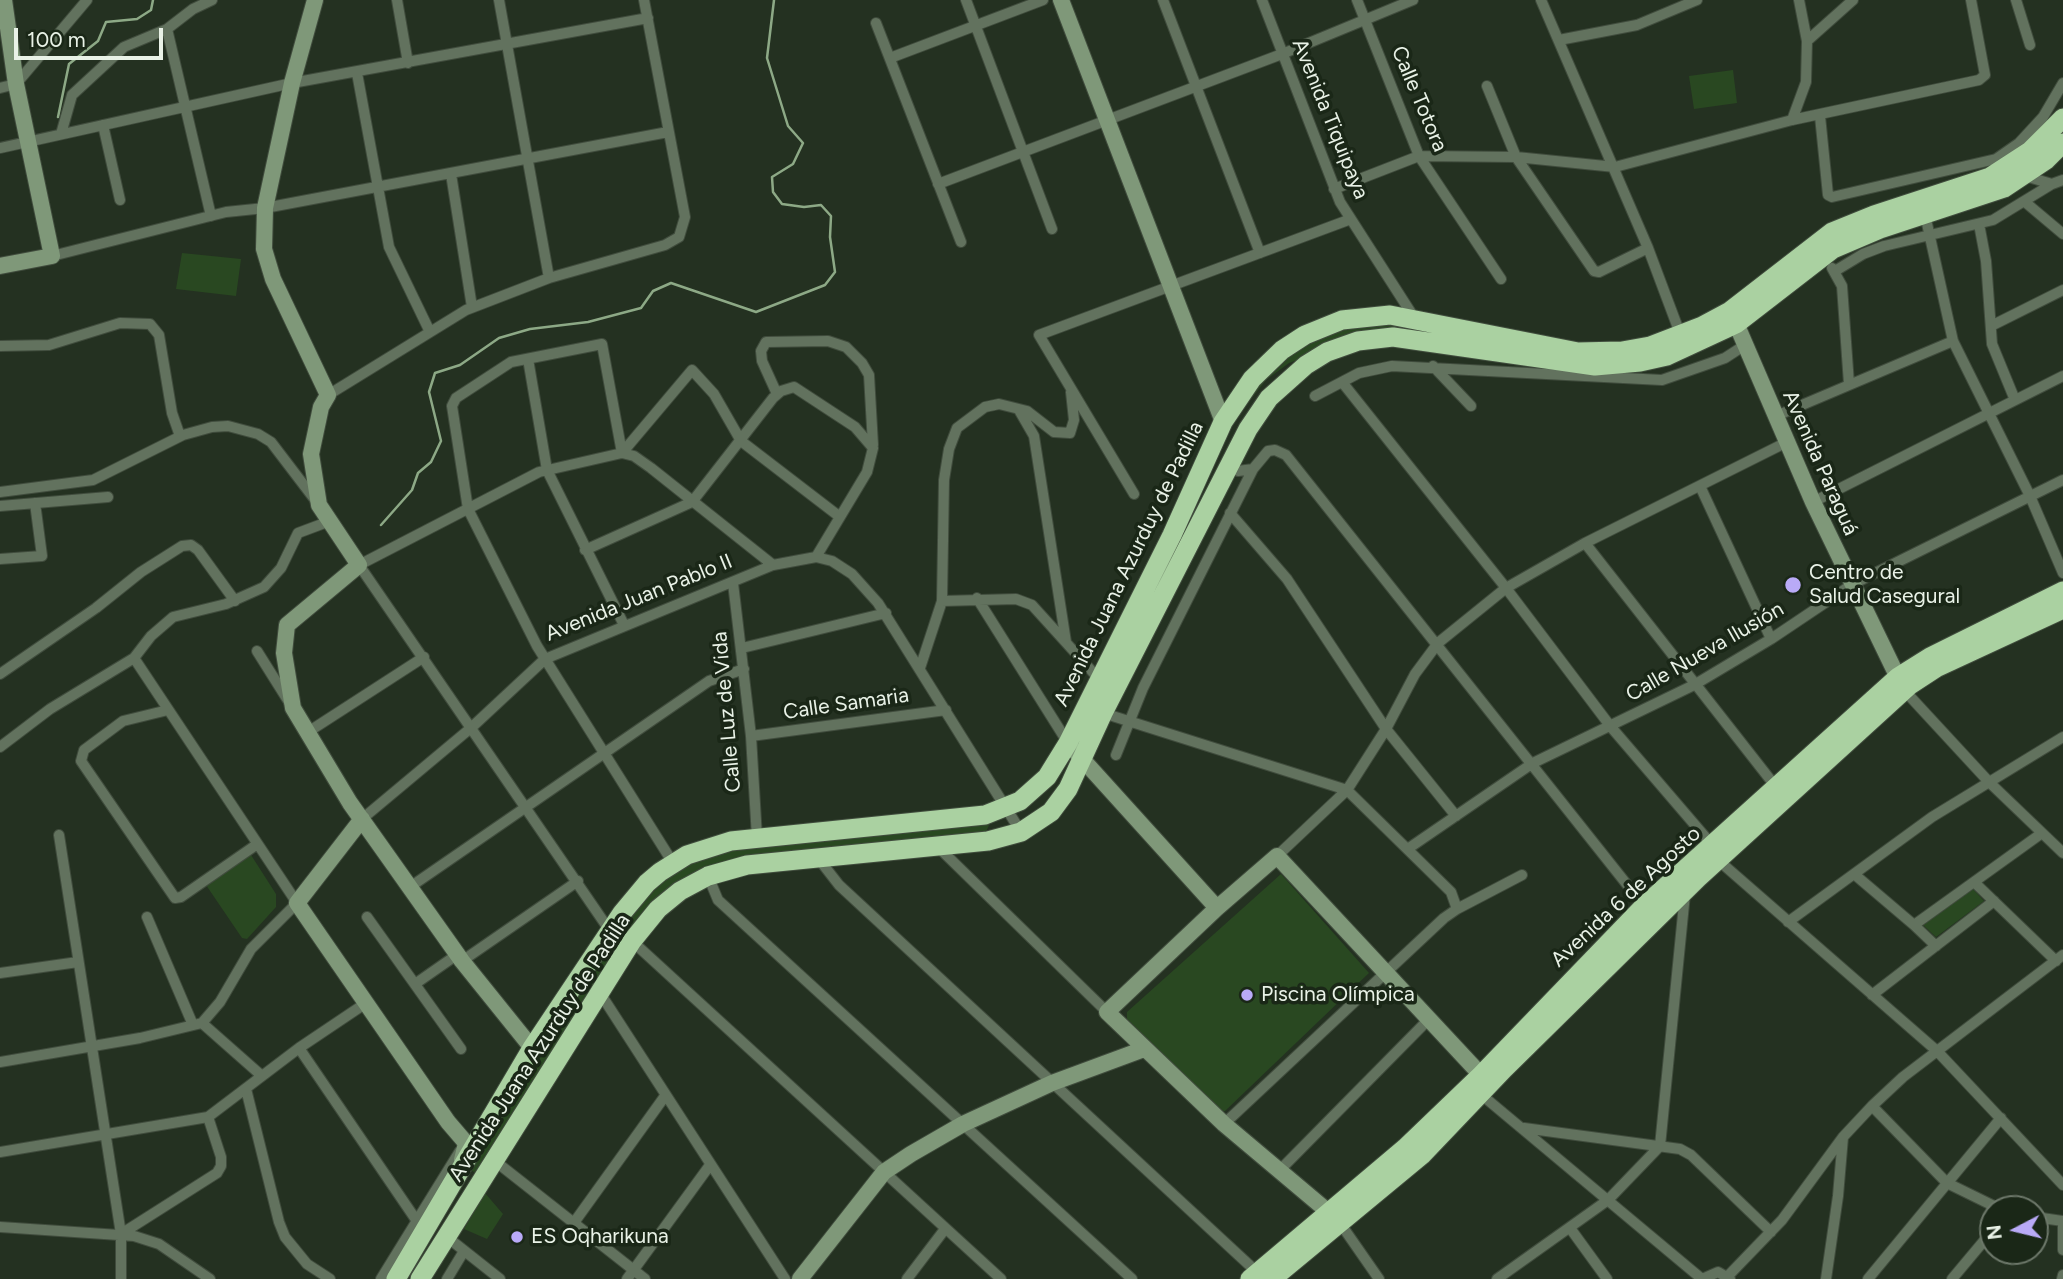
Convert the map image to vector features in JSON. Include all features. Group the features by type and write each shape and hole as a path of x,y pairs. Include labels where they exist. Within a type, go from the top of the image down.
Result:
{"highway":[{"name":"Avenida Juana Azurduy de Padilla","path":"420,1279 632,941 667,900 708,876 747,865 988,841 1021,832 1051,812 1068,789 1083,760 1103,713 1229,467 1269,398 1306,365 1327,352 1358,341 1393,337 1526,358 1615,365 1667,356 1733,317 1849,241 1990,177 2030,151 2063,118"},
{"name":"Avenida Juana Azurduy de Padilla","path":"1923,208 1977,199 2025,176 2063,142"},
{"name":"Avenida Juana Azurduy de Padilla","path":"396,1279 421,1227 439,1209 532,1048 610,931 647,883 673,863 708,846 757,838 963,819 1005,809 1041,783 1068,743 1172,535 1223,422 1263,367 1305,335 1342,320 1368,316 1415,319 1578,352 1622,351 1681,336 1733,317"},
{"path":"1192,542 1196,513 1220,458 1223,422 1242,413 1276,376 1306,365"},
{"name":"Avenida 6 de Agosto","path":"1477,1085 1644,906 1715,853 1930,657 2063,591"},
{"name":"Avenida 6 de Agosto","path":"1261,1278 1334,1218 1405,1148 1477,1085 1685,891 1715,853 1776,787 1901,684 2063,609"},
{"path":"460,1170 481,1184"},
{"path":"439,1209 452,1229"}],"street":[{"path":"4,0 8,86 30,141 52,256"},
{"path":"8,86 87,0"},
{"path":"61,134 72,96 124,47 167,29 193,9 212,0"},
{"path":"315,0 292,83 265,208 264,248 273,279 328,395"},
{"path":"397,0 408,63"},
{"path":"499,0 549,278"},
{"path":"319,505 311,454 321,407 328,395 472,307 549,278 664,244 679,237 685,217 644,0"},
{"path":"966,0 1052,229"},
{"path":"890,58 1043,0"},
{"path":"1061,0 1169,288 1223,422"},
{"path":"1163,0 1260,253"},
{"name":"Avenida Tiquipaya","path":"1262,0 1334,189 1415,319"},
{"name":"Calle Totora","path":"1357,0 1419,156 1502,279"},
{"path":"939,184 1282,54 1413,0"},
{"path":"1541,0 1615,167 1681,336"},
{"path":"1559,40 1637,25 1697,0"},
{"path":"1792,120 1806,82 1807,41 1799,0"},
{"path":"1807,41 1853,0"},
{"path":"1334,189 1419,156 1516,156 1615,167 1792,120 1979,80 1985,75 1970,0"},
{"path":"2016,0 2030,45"},
{"path":"0,148 292,83 648,18"},
{"path":"876,23 961,242"},
{"path":"167,29 211,215"},
{"path":"357,73 376,188 389,247 430,332"},
{"path":"1820,116 1829,195 1832,197 1996,159 2019,143 2043,117 2063,83"},
{"path":"1488,86 1516,156 1594,271 1599,272 1648,248"},
{"path":"103,125 120,200"},
{"path":"0,266 52,256 211,215 376,188 668,132"},
{"path":"451,174 472,307"},
{"path":"2025,176 2058,182"},
{"path":"1849,384 1842,286 1823,257 1863,254 1884,246 1993,220 2058,182"},
{"path":"2025,202 2063,234"},
{"path":"1923,208 1953,341 2030,496 2063,573"},
{"path":"1134,494 1039,335 1351,219"},
{"path":"1979,224 1997,359 2015,400"},
{"path":"1991,326 2063,290"},
{"name":"Avenida Paraguá","path":"1733,317 1813,502 1901,684 1989,782 2063,853"},
{"path":"0,346 49,345 120,323 150,324 159,335 172,413 180,436"},
{"path":"777,394 762,361 761,351 766,342 828,341 846,347 862,363 869,375 873,448 867,472 816,557 832,561 852,574 886,613 1021,832"},
{"path":"1776,416 1953,341"},
{"path":"622,453 602,344 511,362 456,398 452,406 468,509 545,659 606,752 673,863"},
{"path":"1315,396 1359,373 1392,366 1433,366 1492,373 1662,380 1725,358 1745,345"},
{"path":"528,359 547,470 624,625"},
{"path":"1433,366 1471,406"},
{"path":"622,453 692,370 714,394 741,442 841,517"},
{"path":"1813,502 2063,376"},
{"path":"1342,382 1506,588 1611,727 1715,853 1788,922 1937,1051 2063,1185"},
{"path":"920,668 942,601 945,571 944,480 949,449 957,428 970,416 999,404 1027,411 1054,432 1070,433 1074,420 1070,387"},
{"path":"585,551 692,502 777,394 788,388 801,388 866,435 873,448"},
{"path":"1016,407 1028,421 1034,436 1066,642"},
{"path":"0,492 93,480 180,436 212,427 243,429 258,433 271,442 319,505 610,931"},
{"path":"1107,1012 1347,790 1386,729 1415,674 1438,643 1506,588 1585,543 1787,442"},
{"path":"1116,755 1133,720 1143,688 1252,469 1268,451 1275,450 1286,455 1533,762 1644,906"},
{"path":"293,708 284,653 287,625 359,565 547,470 622,453 634,456 773,565"},
{"path":"1229,467 1238,471 1252,469"},
{"name":"Calle Nueva Ilusión","path":"1409,848 1533,762 1694,685 1771,639 1853,584 2063,480"},
{"path":"1700,486 1771,639"},
{"path":"0,506 108,497"},
{"path":"0,559 42,556 35,503"},
{"path":"1230,513 1287,579 1386,729 1456,816"},
{"path":"0,747 50,709 134,658 151,636 173,617 250,595 274,578 298,533 330,521"},
{"path":"1585,543 1776,787"},
{"path":"0,674 96,608 141,572 182,546 194,547 234,601"},
{"name":"Avenida Juan Pablo II","path":"197,1024 220,1002 251,949 297,904 362,819 472,727 545,659 773,565 816,557"},
{"name":"Calle Luz de Vida","path":"733,583 751,736 757,838"},
{"path":"977,598 1068,743 1217,908"},
{"path":"942,601 1016,599 1032,605 1099,678"},
{"path":"742,648 886,613"},
{"path":"257,651 362,819 460,957 532,1048"},
{"path":"308,732 424,657"},
{"path":"134,658 256,845 466,1143 460,1170"},
{"path":"410,887 709,681 744,669"},
{"name":"Calle Samaria","path":"751,736 946,709"},
{"path":"168,710 123,721 80,755 175,898 181,897 256,845"},
{"path":"1103,713 1133,720 1347,790 1451,892 1457,909"},
{"path":"1788,922 1933,817 2063,737"},
{"path":"1914,925 2042,833"},
{"path":"58,835 121,1234 121,1279"},
{"path":"938,847 1224,1124 1334,1218 1379,1279"},
{"path":"1277,856 1429,1019 1477,1085 1523,1128 1702,1279 1712,1273 1729,1278 1771,1232 1843,1137 1871,1106 1937,1051 2060,958 1974,882"},
{"path":"818,858 839,885 1261,1278"},
{"path":"1854,874 1936,946"},
{"path":"708,876 718,900 1132,1279"},
{"path":"1224,1124 1385,972 1457,909 1522,876"},
{"path":"415,984 578,881"},
{"path":"1497,1279 1608,1200 1660,1146 1685,891"},
{"path":"1872,995 1994,901"},
{"path":"147,917 197,1024 262,1076"},
{"path":"366,917 461,1049"},
{"path":"632,941 1001,1279"},
{"path":"0,973 78,962"},
{"path":"600,993 785,1279"},
{"path":"0,1152 208,1117 299,1048 366,1003"},
{"path":"1279,1171 1429,1019"},
{"path":"0,1062 91,1047 197,1024"},
{"path":"299,1048 421,1227"},
{"path":"800,1279 884,1172 963,1124 1052,1083 1144,1049"},
{"path":"246,1089 282,1230 307,1264 330,1279"},
{"path":"573,1223 665,1096"},
{"path":"1871,1106 1947,1184 1979,1199"},
{"path":"121,1234 217,1173 221,1166 221,1157 208,1117"},
{"path":"1868,1279 2001,1118"},
{"path":"1523,1128 1680,1149 1691,1155 1771,1232"},
{"path":"1826,1279 1843,1137"},
{"path":"381,1279 421,1227 466,1143"},
{"path":"495,1161 573,1223 630,1275 645,1279"},
{"path":"630,1275 710,1165"},
{"path":"2063,1222 2063,1250"},
{"path":"0,1227 121,1234 159,1244 210,1279"},
{"path":"1570,1228 1607,1279"},
{"path":"452,1229 464,1251 500,1279"},
{"path":"907,1279 945,1229"},
{"path":"1952,1279 1979,1247"},
{"path":"447,1279 464,1251"}],"green space":[{"path":"1733,70 1737,103 1694,109 1689,76"},
{"path":"182,253 241,259 236,296 176,289"},
{"path":"1376,320 1470,336 1432,335 1300,359 1289,363 1266,380 1244,408 1254,387 1308,339"},
{"path":"990,823 986,832 875,845 673,889 478,1175 470,1169 513,1092 628,919 664,880 684,866 710,853"},
{"path":"251,855 276,894 276,907 247,939 242,938 206,885"},
{"name":"Piscina Olímpica","path":"1281,874 1369,973 1225,1111 1220,1112 1127,1019 1127,1012"},
{"path":"1973,889 1984,901 1936,937 1923,925"},
{"path":"485,1193 503,1214 487,1239 464,1229"}],"waterway":[{"path":"58,117 69,64 98,41 106,22 137,19 151,10 153,0"},
{"path":"381,525 412,490 418,473 431,462 441,441 429,392 435,373 460,365 499,338 530,329 588,322 641,308 653,291 671,283 756,312 825,285 835,272 830,237 831,216 821,205 804,207 782,204 773,192 772,177 793,164 803,143 788,126 767,58 774,0"}],"place":[{"name":"Centro de Salud Casegural","path":"1793,585"},
{"name":"Piscina Olímpica","path":"1247,995"},
{"name":"ES Oqharikuna","path":"517,1237"}]}
